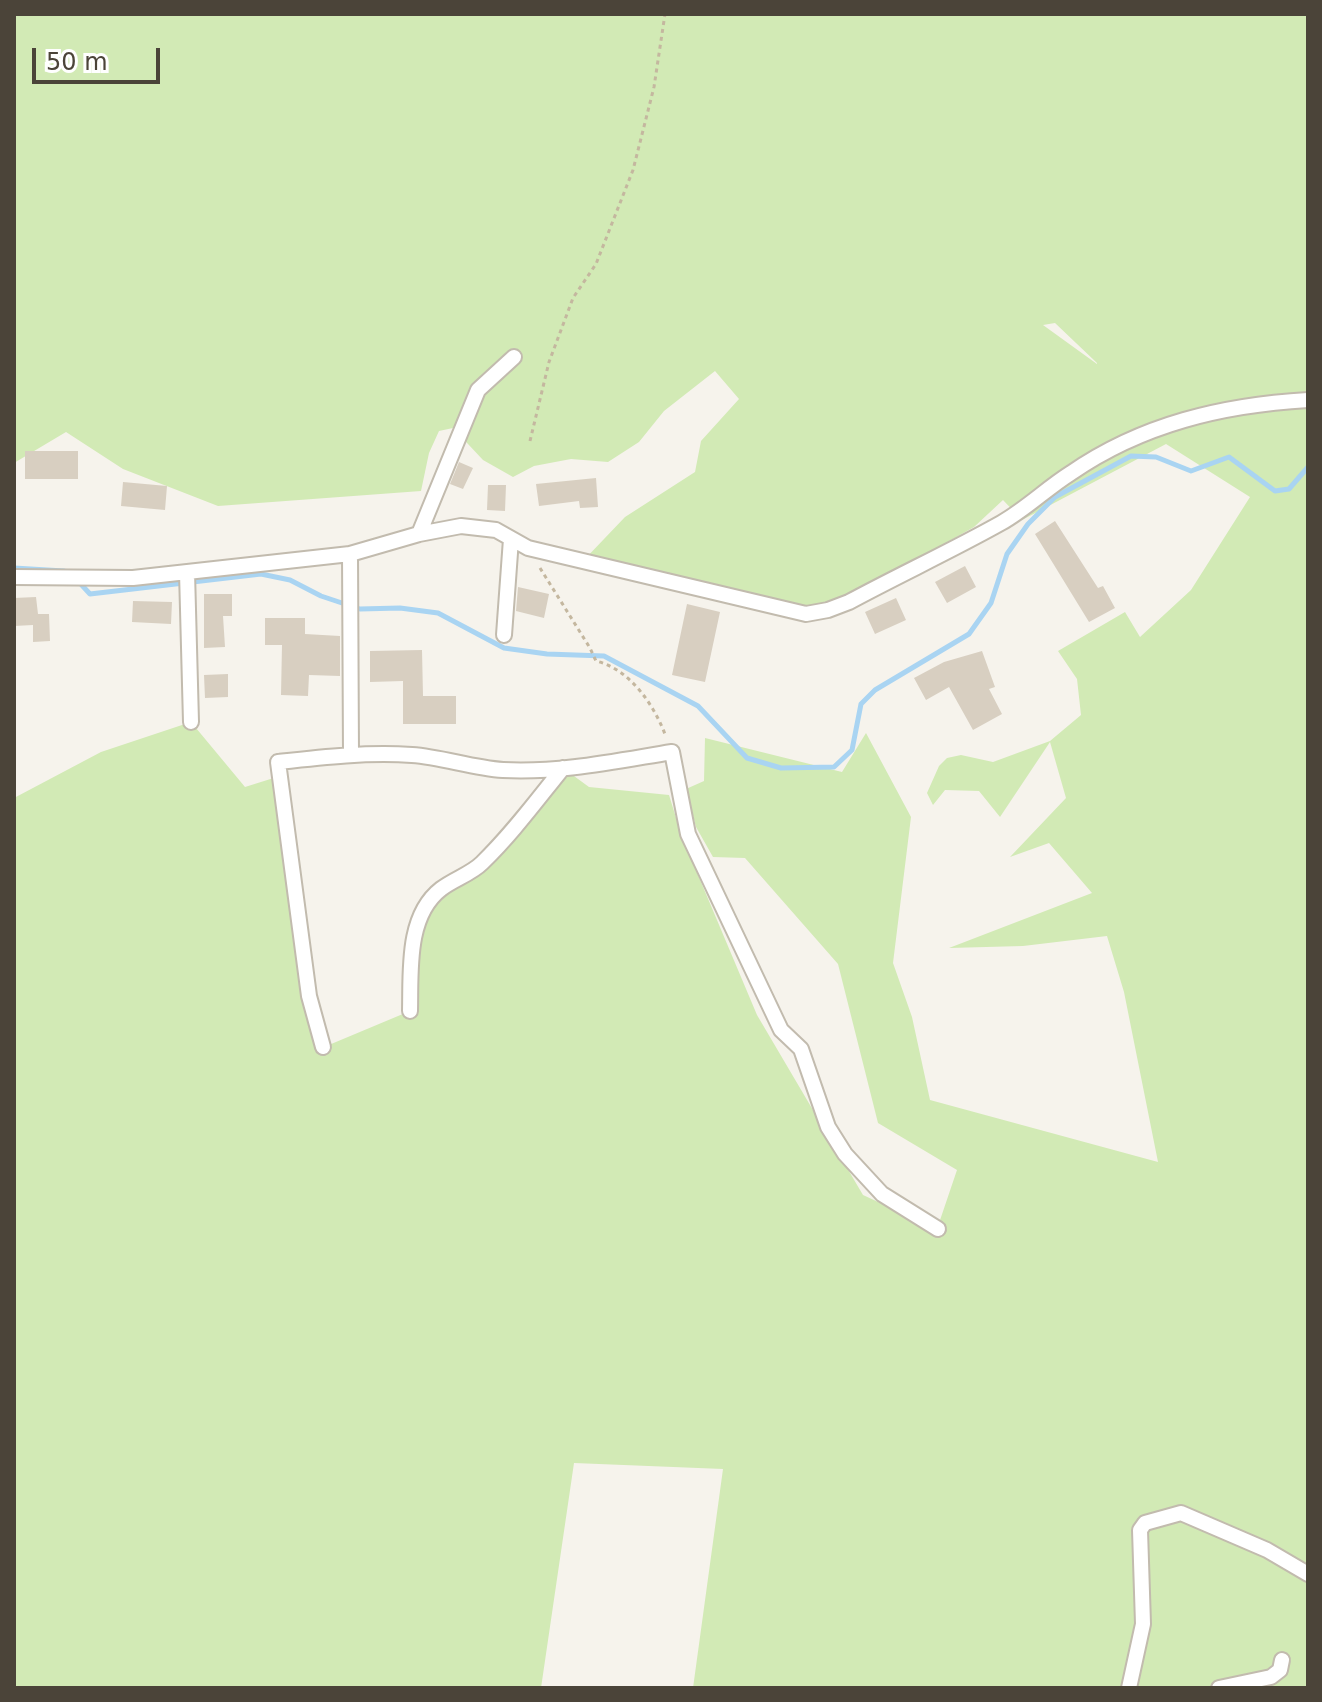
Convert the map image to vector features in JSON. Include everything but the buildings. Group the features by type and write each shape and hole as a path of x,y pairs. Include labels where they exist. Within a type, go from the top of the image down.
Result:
{"street":[{"path":"419,534 478,390 514,357"},
{"path":"14,577 133,578 350,554 419,534 461,526 496,530 528,548 806,614 828,610 1004,521 1099,456 1165,424 1262,403 1308,400"},
{"path":"504,635 511,539"},
{"path":"350,554 351,755"},
{"path":"187,572 191,722"},
{"path":"323,1047 309,996 278,762 351,755 414,755 504,770 563,768 672,752 688,834 781,1030 801,1049 828,1127 845,1154 882,1194 938,1229"},
{"path":"410,1011 411,963 417,929 426,905 440,890 479,866 563,768"},
{"path":"1129,1688 1143,1624 1140,1530 1145,1523 1181,1513 1267,1550 1308,1574"},
{"path":"1219,1688 1271,1677 1280,1670 1282,1660"}],"path":[{"path":"530,441 549,362 573,298 596,264 633,170 654,87 665,14"},
{"path":"528,548 596,661 616,670 648,699 672,752"}],"green space":[{"path":"14,14 1308,14 1308,1688 693,1688 723,1469 574,1463 541,1688 14,1688 14,798 101,752 191,722 245,787 280,776 324,1047 410,1011 420,921 505,839 563,768 589,787 669,795 682,837 757,1015 863,1195 937,1229 957,1170 878,1123 838,964 745,858 713,857 696,827 686,789 704,781 705,738 842,772 866,733 911,817 893,963 912,1017 930,1100 1158,1162 1124,992 1107,936 1023,946 949,948 1092,893 1049,843 1010,857 1066,798 1050,742 1000,817 979,791 945,790 933,805 927,793 939,766 947,758 961,755 993,762 1050,741 1081,715 1077,679 1058,651 1125,612 1140,637 1191,590 1250,497 1166,444 1022,520 1003,500 974,527 828,610 797,612 583,561 625,517 695,472 701,441 739,399 715,371 664,411 639,442 608,462 571,459 534,466 513,477 483,460 453,428 439,431 429,453 421,491 218,506 123,469 66,432 14,463","holes":["1055,323 1097,364 1043,325"]}],"waterway":[{"path":"78,581 90,594 261,574 290,580 321,596 360,609 400,608 438,613 504,648 547,654 604,656 698,706 747,758 781,768 834,767 852,750 861,704 875,690 969,634 991,603 1007,554 1028,524 1055,497 1131,456 1156,457 1191,471 1229,457 1275,491 1289,489 1308,467"},
{"path":"14,568 64,571"}]}
